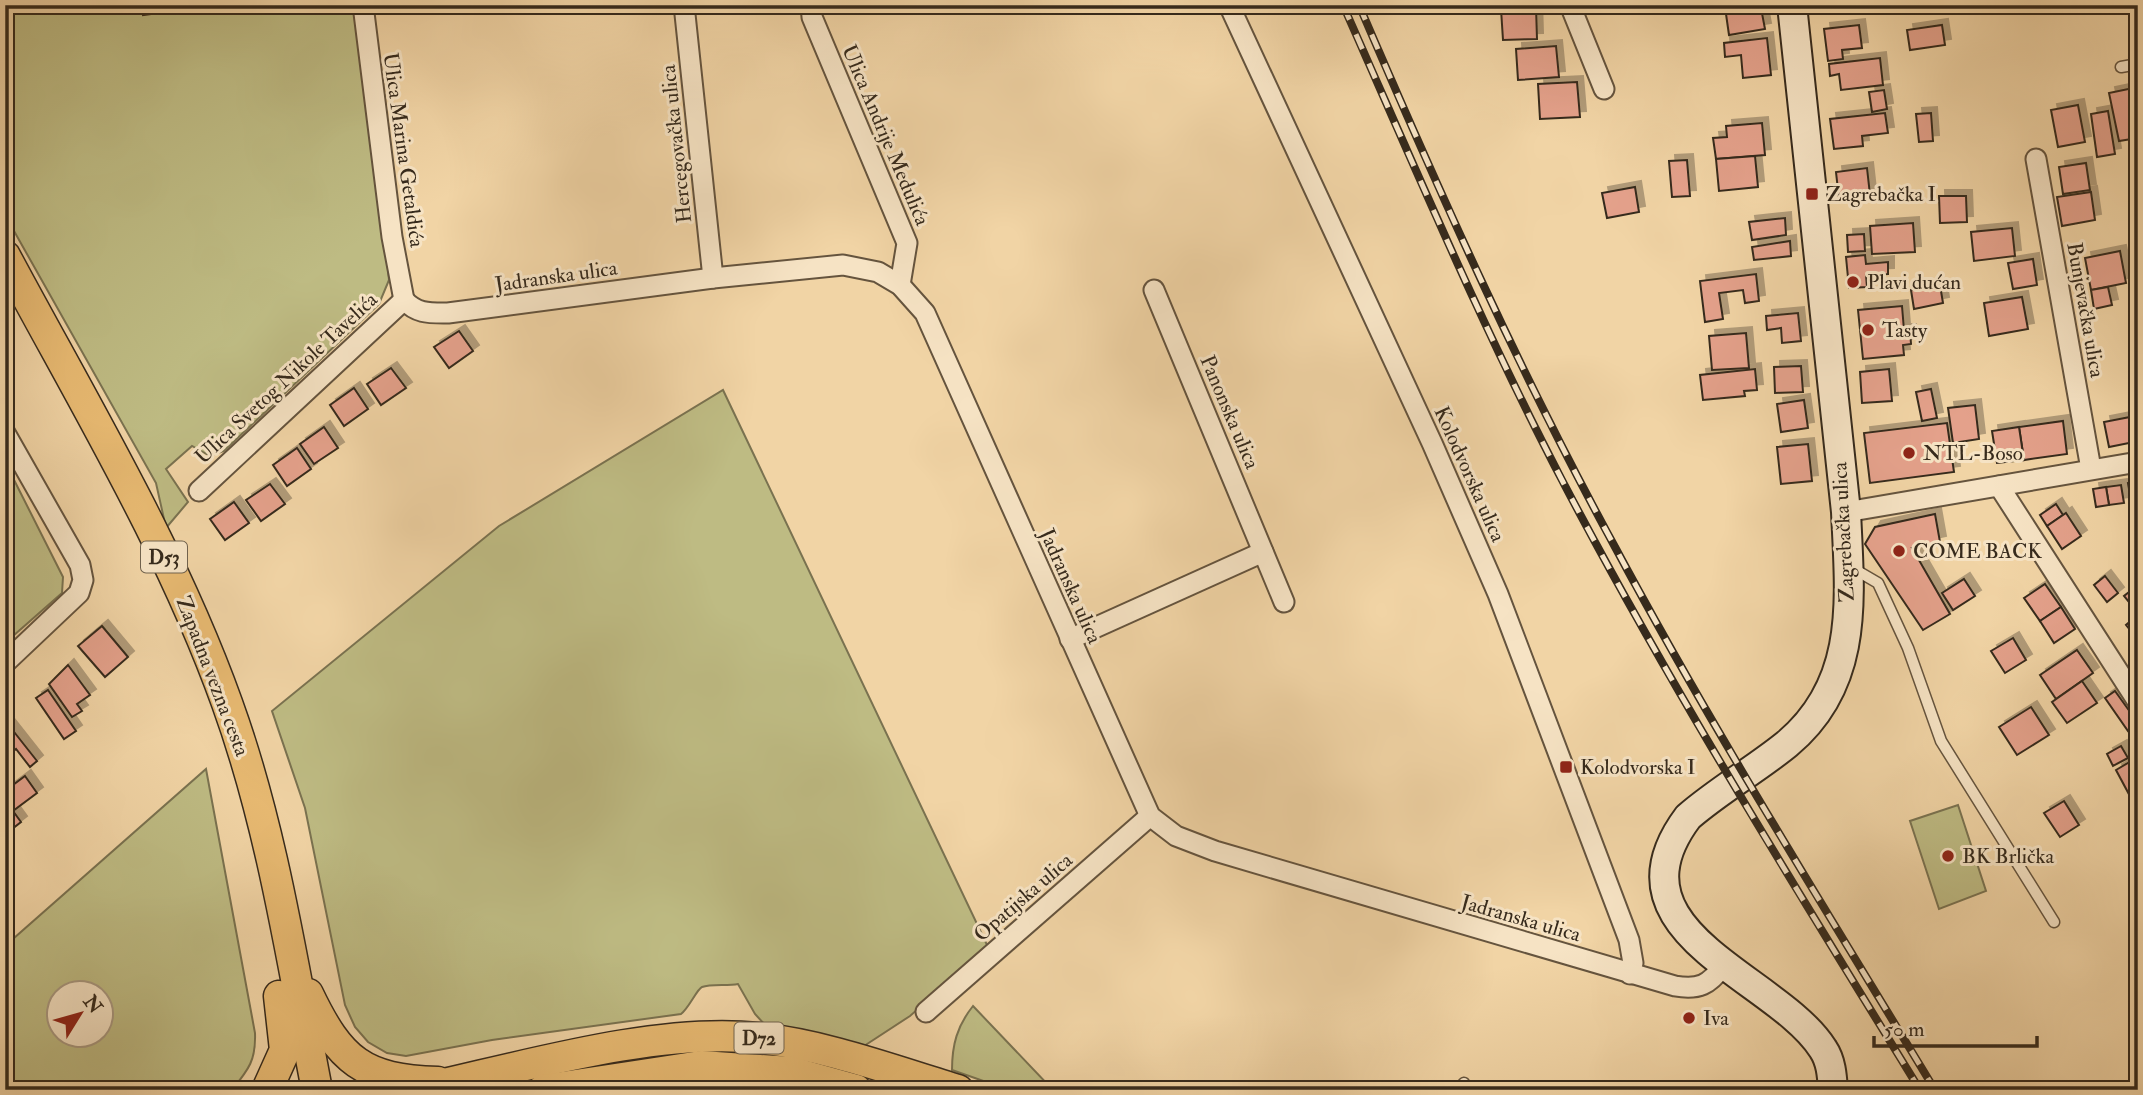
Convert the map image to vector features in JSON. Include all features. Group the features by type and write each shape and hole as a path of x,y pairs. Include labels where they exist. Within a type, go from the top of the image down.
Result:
{"main road":[{"name":"Zagrebačka ulica","path":"1792,5 1846,512 1848,566 1844,652 1830,695 1818,714 1785,746 1715,793 1688,817 1675,833 1668,852 1664,877 1677,916 1723,966 1786,1010 1810,1031 1825,1051 1832,1070 1833,1090"},
{"name":"Zapadna vezna cesta","path":"5,256 162,552 208,653 244,752 274,877 317,1090"},
{"path":"267,1090 285,1050 271,932 274,877"},
{"path":"290,956 319,1016 347,1056 374,1073 392,1079 452,1082"},
{"name":"D72","path":"418,1090 670,1039 726,1036 758,1038 818,1050 957,1090"},
{"name":"D72","path":"543,1090 670,1068 731,1078 791,1072 856,1090"}],"street":[{"name":"Ulica Marina Getaldića","path":"363,5 392,237 404,300"},
{"name":"Hercegovačka ulica","path":"684,5 713,278"},
{"name":"Ulica Andrije Medulića","path":"811,5 812,17 907,243 900,285"},
{"name":"Kolodvorska ulica","path":"1229,5 1432,443 1498,594 1629,940 1632,952 1630,974"},
{"path":"1570,5 1604,89"},
{"name":"Bunjevačka ulica","path":"2036,159 2091,469"},
{"name":"Jadranska ulica","path":"404,300 413,309 425,314 448,313 713,278 844,265 878,272 900,285 925,313 1150,816 1176,836 1215,851 1630,974 1692,989 1713,981 1723,966"},
{"name":"Panonska ulica","path":"1154,290 1284,602"},
{"name":"Ulica Svetog Nikole Tavelića","path":"199,491 404,300"},
{"path":"5,433 80,565 82,580 79,593 5,663"},
{"path":"1846,512 2138,462"},
{"path":"1999,486 2138,702"},
{"path":"1070,639 1264,552"},
{"name":"Opatijska ulica","path":"926,1012 1150,816"},
{"path":"726,1036 731,1078"}],"lane":[{"path":"2121,67 2138,64"},
{"path":"1848,566 1878,583 1908,648 1941,741 2054,922"}],"shaded area":[{"path":"5,5 358,5 371,86 389,280 379,304 224,451 210,456 192,446 166,469 188,502 166,528 156,483 5,215"},
{"path":"723,390 988,947 910,1016 864,1046 767,1027 755,1014 738,984 702,987 681,1014 492,1040 406,1056 387,1053 368,1042 355,1027 345,1005 305,808 272,711 499,526"},
{"path":"5,462 63,577 62,593 5,643"},
{"path":"206,769 255,1033 254,1050 243,1076 232,1090 5,1090 5,946"},
{"name":"BK Brlička","path":"1958,805 1986,891 1939,909 1910,821"},
{"path":"973,1006 1053,1090 1009,1090 952,1070 956,1036"}],"building":[{"path":"142,5 218,5 143,15"},
{"path":"1536,7 1537,39 1503,40 1501,9"},
{"path":"1761,8 1765,29 1729,35 1726,14"},
{"path":"1859,25 1862,48 1842,50 1843,59 1828,61 1824,29"},
{"path":"1942,25 1945,45 1910,50 1907,30"},
{"path":"1767,38 1771,75 1743,78 1741,55 1725,57 1724,43"},
{"path":"1556,46 1559,77 1518,80 1516,49"},
{"path":"1880,58 1883,85 1841,90 1839,74 1830,76 1829,64"},
{"path":"1577,82 1580,117 1540,119 1538,84"},
{"path":"2138,87 2138,138 2119,141 2109,93"},
{"path":"1884,90 1887,109 1872,112 1869,92"},
{"path":"2078,105 2085,142 2058,147 2051,110"},
{"path":"2108,111 2115,154 2097,157 2091,114"},
{"path":"1885,113 1888,133 1862,136 1863,146 1834,149 1830,119"},
{"path":"1931,113 1933,141 1919,142 1916,114"},
{"path":"1762,123 1765,155 1716,159 1713,138 1727,137 1726,126"},
{"path":"1755,156 1758,187 1719,191 1716,159"},
{"path":"1687,160 1690,196 1672,197 1669,161"},
{"path":"2086,163 2090,190 2063,194 2059,167"},
{"path":"1867,168 1870,195 1839,199 1836,172"},
{"path":"1635,187 1639,212 1607,218 1602,193"},
{"path":"2091,192 2095,220 2062,226 2057,197"},
{"path":"1939,196 1966,196 1967,222 1940,223"},
{"path":"1785,218 1786,235 1752,240 1749,222"},
{"path":"1913,223 1915,252 1872,254 1870,226"},
{"path":"2012,228 2015,256 1974,261 1971,232"},
{"path":"1864,234 1865,251 1848,252 1847,235"},
{"path":"1790,241 1791,256 1754,260 1752,247"},
{"path":"2120,251 2126,283 2091,290 2085,258"},
{"path":"1865,255 1866,264 1888,262 1888,274 1866,275 1867,287 1849,288 1846,257"},
{"path":"2033,259 2037,285 2013,289 2008,263"},
{"path":"1756,274 1759,301 1745,303 1743,290 1719,293 1723,319 1705,322 1700,281"},
{"path":"1940,285 1943,303 1914,309 1911,290"},
{"path":"2108,287 2112,305 2094,309 2091,290"},
{"path":"2022,297 2028,329 1989,336 1984,303"},
{"path":"1902,306 1904,330 1910,330 1911,344 1903,345 1904,355 1863,359 1858,310"},
{"path":"1798,313 1801,341 1782,343 1781,328 1767,330 1766,316"},
{"path":"459,331 473,351 449,368 434,347"},
{"path":"1746,333 1749,368 1712,370 1709,336"},
{"path":"1801,366 1803,392 1775,393 1774,367"},
{"path":"391,368 406,388 381,405 367,384"},
{"path":"1755,369 1757,390 1744,391 1745,396 1703,400 1700,375"},
{"path":"1889,369 1892,401 1862,403 1860,372"},
{"path":"354,388 368,409 344,426 330,405"},
{"path":"1931,389 1937,418 1922,421 1916,392"},
{"path":"1804,400 1808,428 1781,432 1777,404"},
{"path":"1975,405 1979,439 1953,443 1948,408"},
{"path":"2130,417 2134,442 2109,447 2104,422"},
{"path":"2063,421 2067,454 2024,460 2019,427"},
{"name":"NTL-Boso","path":"1947,423 1954,472 1870,483 1864,433"},
{"path":"324,427 338,448 314,464 300,444"},
{"path":"2019,427 2024,460 1997,463 1992,431"},
{"path":"1808,444 1812,481 1781,484 1777,447"},
{"path":"297,448 311,469 287,486 273,465"},
{"path":"2138,481 2138,531 2136,531 2128,483"},
{"path":"270,484 285,504 261,521 246,500"},
{"path":"2121,485 2124,503 2109,505 2106,487"},
{"path":"2106,487 2109,505 2096,507 2093,489"},
{"path":"234,502 249,523 225,540 210,519"},
{"path":"2056,504 2063,515 2047,526 2040,515"},
{"path":"2066,513 2081,536 2062,549 2047,526"},
{"path":"1935,514 1940,542 1912,548 1950,614 1923,630 1865,544 1875,527"},
{"path":"2105,576 2118,593 2107,602 2094,585"},
{"path":"1964,579 1975,596 1953,610 1942,593"},
{"path":"2045,584 2061,607 2040,621 2024,598"},
{"path":"2138,585 2138,612 2137,612 2124,596"},
{"path":"2061,607 2075,629 2054,643 2040,621"},
{"path":"2138,615 2138,640 2126,625"},
{"path":"102,626 128,657 105,677 78,646"},
{"path":"2013,638 2026,660 2005,673 1991,651"},
{"path":"2077,650 2093,673 2056,699 2040,675"},
{"path":"68,665 90,695 77,704 82,711 72,717 49,684"},
{"path":"2082,681 2097,703 2067,723 2052,702"},
{"path":"48,690 76,731 64,739 36,698"},
{"path":"2115,691 2138,723 2128,731 2105,698"},
{"path":"2031,707 2049,735 2017,755 1999,727"},
{"path":"7,723 37,761 30,767 16,749 5,758"},
{"path":"2121,746 2128,758 2113,766 2107,754"},
{"path":"2138,757 2138,794 2131,798 2116,770"},
{"path":"25,776 37,793 13,811 21,822 12,829 7,823 5,825 5,791"},
{"path":"2064,801 2079,825 2060,837 2044,813"}],"railway":[{"path":"1343,5 1477,305 1563,482 1691,713 1920,1090"},
{"path":"1359,5 1481,279 1580,481 1731,753 1935,1090"}],"place":[{"name":"Zagrebačka I","path":"1812,194"},
{"name":"Plavi dućan","path":"1853,282"},
{"name":"Tasty","path":"1868,330"},
{"name":"NTL-Boso","path":"1909,453"},
{"name":"COME BACK","path":"1899,551"},
{"name":"Kolodvorska I","path":"1566,767"},
{"name":"BK Brlička","path":"1948,856"},
{"name":"Iva","path":"1689,1018"}]}
